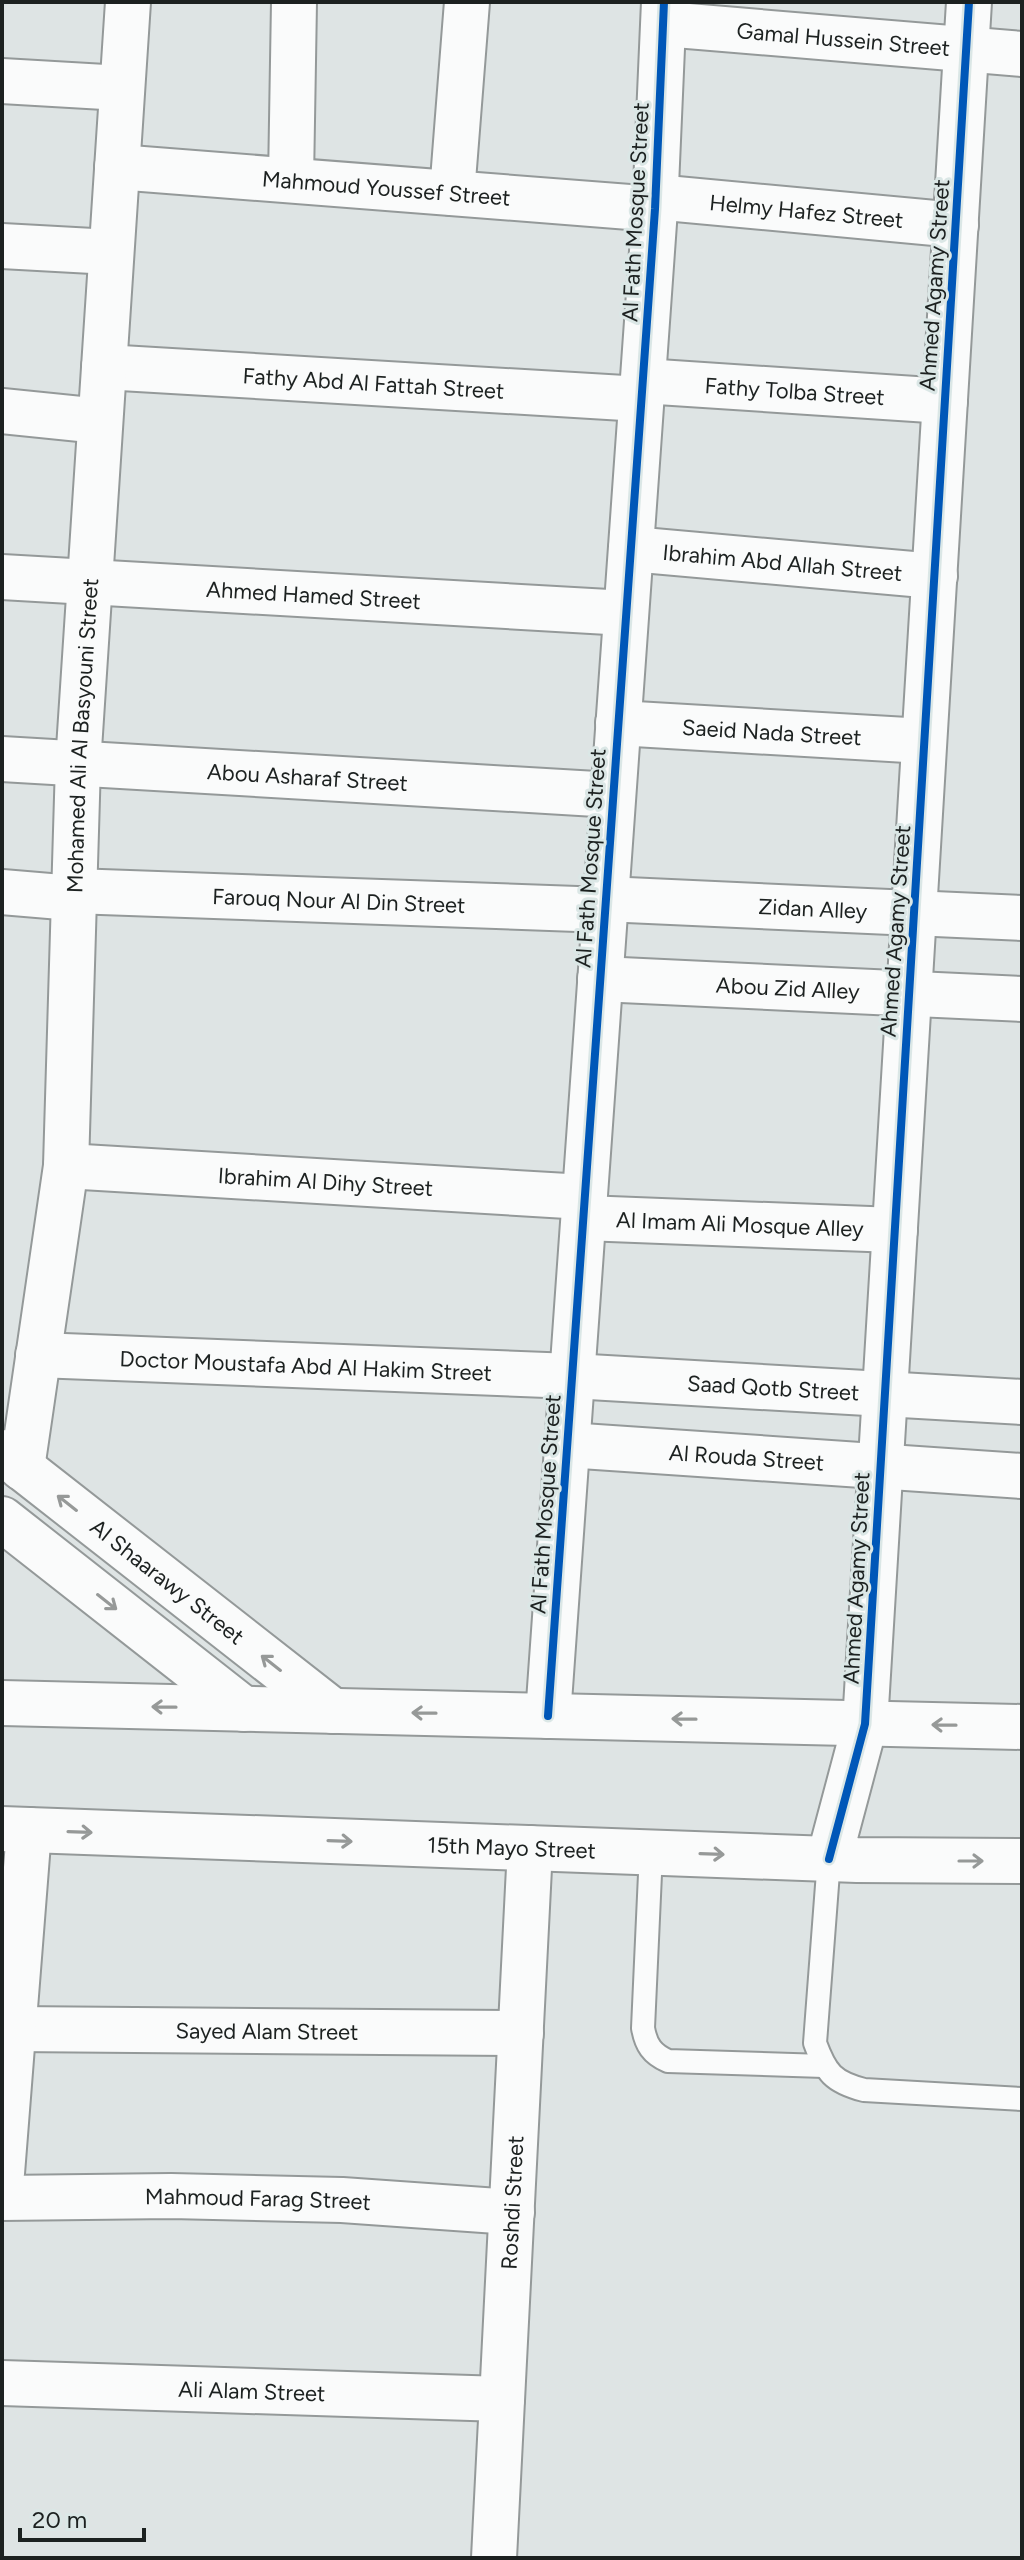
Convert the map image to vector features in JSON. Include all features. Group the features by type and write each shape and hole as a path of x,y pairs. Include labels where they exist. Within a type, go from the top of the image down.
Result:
{"street":[{"name":"Mohamed Ali Al Basyouni Street","path":"12,1460 38,1355 66,1166 78,764 128,2"},
{"path":"291,180 294,2"},
{"path":"452,193 467,2"},
{"name":"Ahmed Agamy Street","path":"829,1859 865,1724 969,2"},
{"name":"Gamal Hussein Street","path":"664,13 1022,54"},
{"name":"Al Fath Mosque Street","path":"548,1716 655,203 664,13"},
{"path":"2,81 122,88"},
{"name":"Mahmoud Youssef Street","path":"117,167 452,193 655,203"},
{"name":"Helmy Hafez Street","path":"655,203 956,225"},
{"path":"2,246 111,252"},
{"name":"Fathy Abd Al Fattah Street","path":"104,367 642,390"},
{"name":"Fathy Tolba Street","path":"642,390 945,401"},
{"path":"2,411 100,421"},
{"name":"Ibrahim Abd Allah Street","path":"631,549 935,576"},
{"name":"Ahmed Hamed Street","path":"2,577 626,613"},
{"name":"Saeid Nada Street","path":"618,723 924,741"},
{"name":"Abou Asharaf Street","path":"2,759 613,795"},
{"name":"Farouq Nour Al Din Street","path":"2,892 605,905"},
{"name":"Zidan Alley","path":"605,905 1022,918"},
{"name":"Abou Zid Alley","path":"600,979 1022,999"},
{"name":"Ibrahim Al Dihy Street","path":"66,1166 584,1208"},
{"name":"Al Imam Ali Mosque Alley","path":"584,1208 895,1230"},
{"name":"Doctor Moustafa Abd Al Hakim Street","path":"38,1355 572,1376"},
{"name":"Saad Qotb Street","path":"572,1376 1022,1402"},
{"name":"Al Rouda Street","path":"567,1445 1022,1476"},
{"name":"Al Shaarawy Street","path":"12,1460 333,1711"},
{"path":"2,1519 244,1709"},
{"path":"2,1703 1022,1727"},
{"path":"2,2173 13,2029 16,1830"},
{"name":"15th Mayo Street","path":"16,1830 829,1859 1022,1861"},
{"name":"Roshdi Street","path":"494,2558 530,1848"},
{"name":"Sayed Alam Street","path":"13,2029 521,2033"},
{"name":"Mahmoud Farag Street","path":"2,2198 171,2196 342,2200 512,2212"},
{"name":"Ali Alam Street","path":"2,2383 502,2399"}],"lane":[{"path":"651,1852 643,2028 649,2049 668,2061 824,2066"},
{"path":"829,1859 815,2043 824,2066 841,2084 864,2090 1022,2099"}],"cycle path":[{"path":"548,1716 655,209 664,2"},
{"path":"829,1859 865,1724 969,2"}]}
